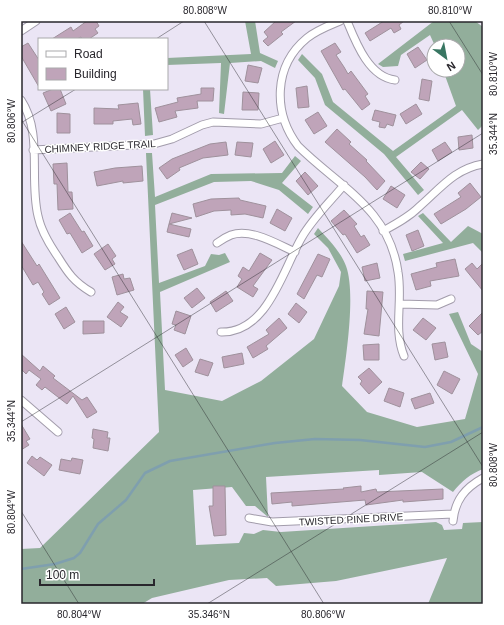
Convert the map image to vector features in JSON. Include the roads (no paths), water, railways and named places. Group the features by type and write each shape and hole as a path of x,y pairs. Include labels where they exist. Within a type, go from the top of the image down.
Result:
{"street":[{"path":"21,31 36,21"},
{"path":"340,21 308,37 290,58 280,86 280,108 291,137 298,146 366,205 383,231 391,247 398,271 400,304 398,340 404,356"},
{"path":"346,21 373,68 384,78 395,80"},
{"path":"21,100 31,125 36,203 40,226 51,247 74,281 90,292"},
{"name":"CHIMNEY RIDGE TRAIL","path":"33,150 154,144 172,139 202,125 213,122 260,124 283,118"},
{"path":"383,231 414,211 457,173 466,168 483,164"},
{"path":"221,332 235,330 258,314 276,292 295,252 311,224 344,185"},
{"path":"217,243 230,235 253,235 295,252"},
{"path":"400,304 437,305 451,299"},
{"path":"21,400 58,432"},
{"name":"TWISTED PINE DRIVE","path":"249,518 272,522 453,518 454,506 461,496 474,483 483,478"}],"waterway":[{"path":"21,569 55,564 74,558 80,553 98,524 126,500 145,473 170,461 275,443 315,439 360,440 425,447 451,442 483,427"}]}
